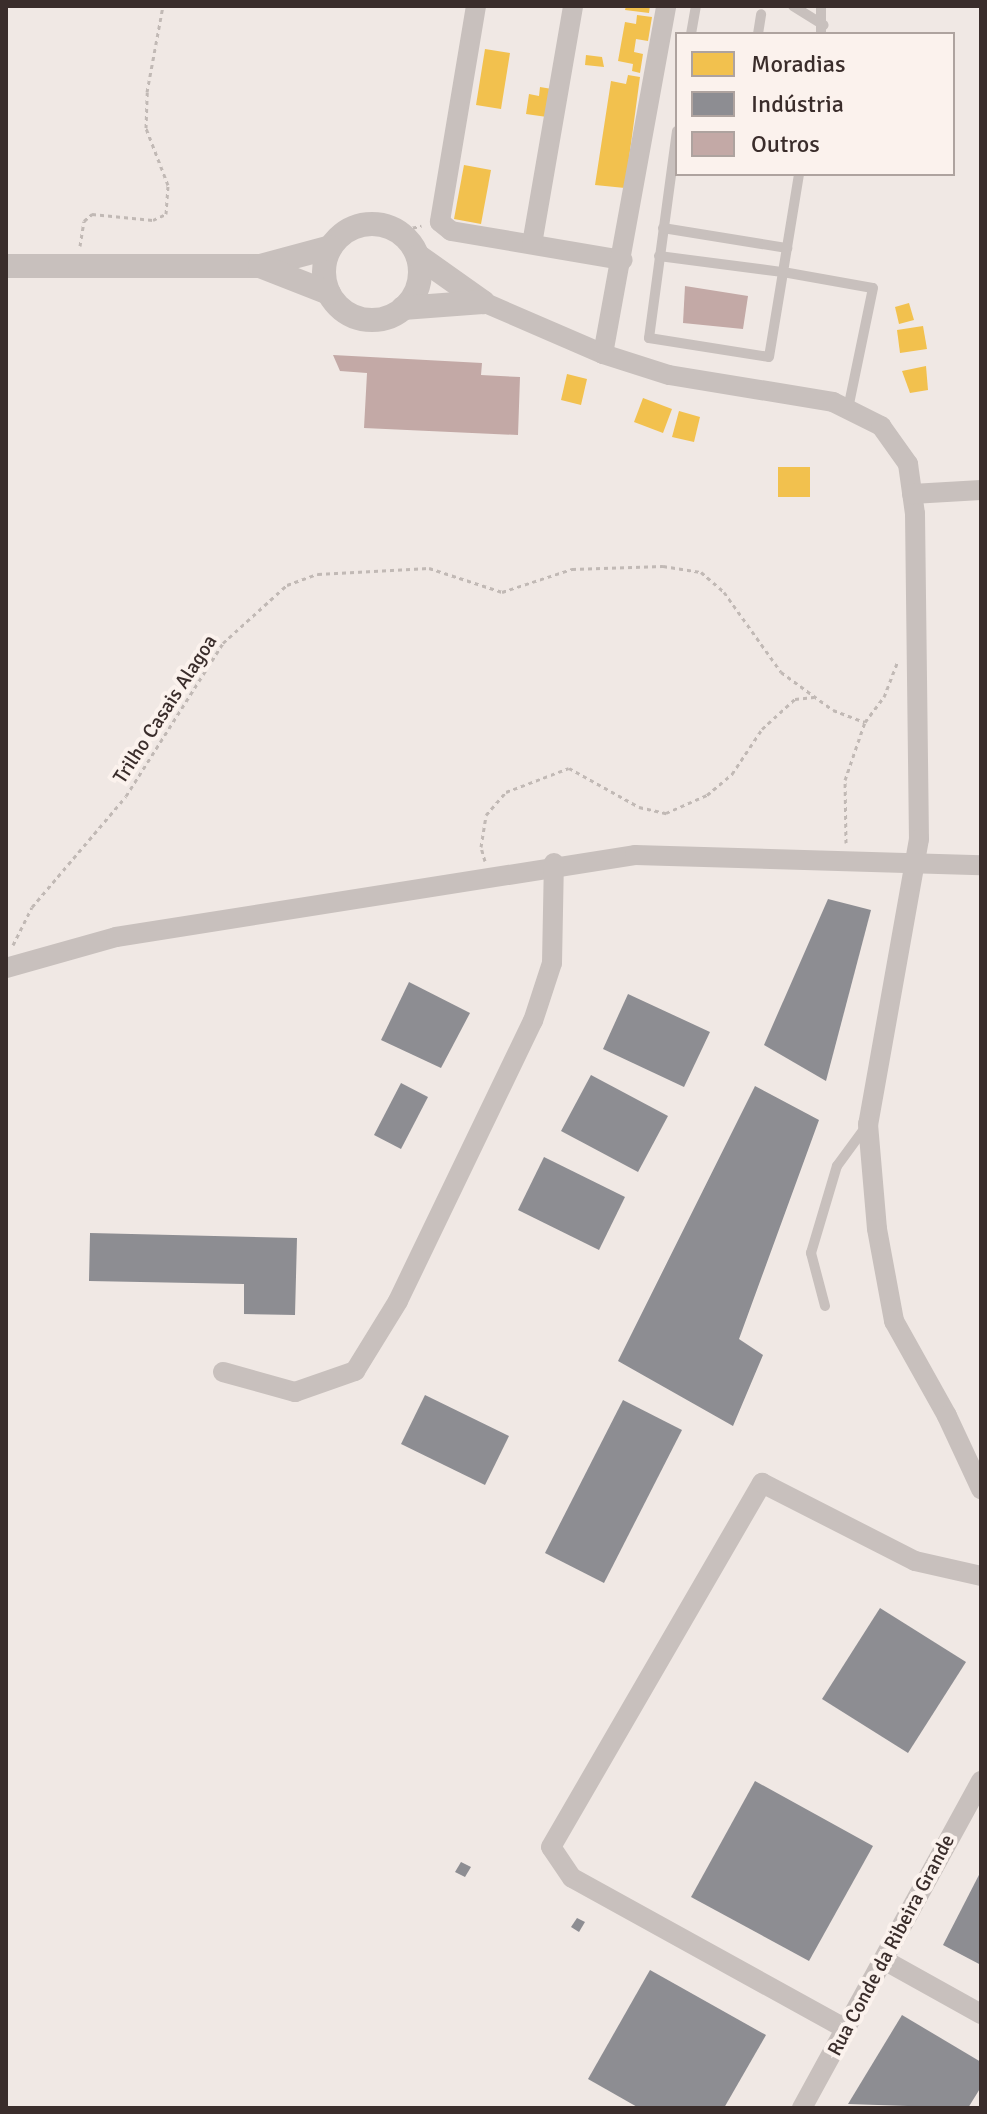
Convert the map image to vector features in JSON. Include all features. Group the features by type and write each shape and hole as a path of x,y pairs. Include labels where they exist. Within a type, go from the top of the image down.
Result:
{"street":[{"path":"476,6 440,222 451,231 623,260"},
{"path":"532,244 573,6"},
{"path":"603,354 623,260 666,6"},
{"path":"6,266 260,266 331,247 361,225 397,231 418,256 483,302 603,354 669,375 801,393 848,409 881,426 908,464 912,494 916,863 877,1053 868,1124 877,1229 894,1321 947,1416 981,1489"},
{"path":"331,247 324,277 329,293 339,307 362,318 388,317 403,308 483,302"},
{"path":"403,308 420,279 418,256"},
{"path":"260,266 329,293"},
{"path":"912,494 981,490"},
{"path":"6,968 116,937 360,902 554,863 635,855 981,865"},
{"path":"223,1372 295,1392 355,1371 398,1301 533,1021 552,963 554,863"},
{"path":"846,2029 572,1878 551,1847 762,1483 915,1561 981,1576"},
{"name":"Rua Conde da Ribeira Grande","path":"802,2108 981,1781"},
{"path":"884,1960 981,2014"}],"lane":[{"path":"691,32 696,6"},
{"path":"793,6 822,29"},
{"path":"821,6 822,29"},
{"path":"758,32 761,14"},
{"path":"675,145 649,338 769,357 799,176"},
{"path":"663,228 787,248"},
{"path":"659,256 783,272 873,288 848,409"},
{"path":"825,1306 811,1253 823,1200 837,1166 868,1124"}],"path":[{"path":"81,266 80,237 92,214 153,220 166,214 168,185 146,128 147,92 163,6"},
{"path":"397,231 440,222"},
{"name":"Trilho Casais Alagoa","path":"6,959 32,907 126,796 223,643 287,585 318,574 429,568 502,592 572,569 663,566 701,572 724,592 781,672 833,710 865,722"},
{"path":"869,862 848,850 842,830 845,780 865,722 915,637"},
{"path":"490,876 481,847 486,815 506,792 569,768 639,807 666,813 707,795 732,774 762,729 795,699 816,696"}],"building: Moradias":[{"path":"626,6 650,6 649,13 625,10"},
{"path":"637,15 652,17 648,41 636,39 634,52 643,54 640,73 632,71 633,64 618,61 625,22 636,24"},
{"path":"485,49 510,53 501,109 476,105"},
{"path":"586,55 602,57 604,67 585,65"},
{"path":"628,75 640,77 625,188 595,185 611,81 626,84"},
{"path":"540,87 552,89 547,117 526,114 529,94 539,96"},
{"path":"464,165 491,170 481,224 454,219"},
{"path":"909,303 914,320 899,324 895,307"},
{"path":"923,326 927,349 900,353 897,330"},
{"path":"926,366 928,390 910,393 902,371"},
{"path":"567,374 587,379 581,405 561,400"},
{"path":"643,398 672,409 663,433 634,422"},
{"path":"679,411 700,417 694,442 672,437"},
{"path":"778,467 810,467 810,497 778,497"}],"building: Indústria":[{"path":"828,899 871,910 826,1081 764,1045"},
{"path":"409,982 470,1013 441,1068 381,1040"},
{"path":"628,994 710,1032 684,1087 603,1049"},
{"path":"591,1075 668,1116 638,1172 561,1131"},
{"path":"401,1083 428,1097 401,1149 374,1135"},
{"path":"755,1086 819,1120 739,1339 763,1355 733,1426 618,1361"},
{"path":"544,1157 625,1197 599,1250 518,1210"},
{"path":"90,1233 297,1238 295,1315 244,1314 244,1284 89,1281"},
{"path":"425,1395 509,1436 485,1485 401,1444"},
{"path":"623,1400 682,1430 604,1583 545,1553"},
{"path":"880,1608 966,1662 908,1753 822,1699"},
{"path":"755,1781 873,1846 809,1961 691,1897"},
{"path":"461,1862 471,1867 465,1877 455,1872"},
{"path":"981,1871 981,1965 943,1945"},
{"path":"577,1918 585,1922 579,1932 571,1927"},
{"path":"650,1970 766,2035 724,2108 639,2108 588,2079"},
{"path":"902,2015 981,2062 981,2087 968,2108 848,2104"}],"building: Outros":[{"path":"685,286 748,296 743,329 683,323"},
{"path":"333,355 482,363 481,375 520,377 518,435 364,428 367,373 340,371"}]}
